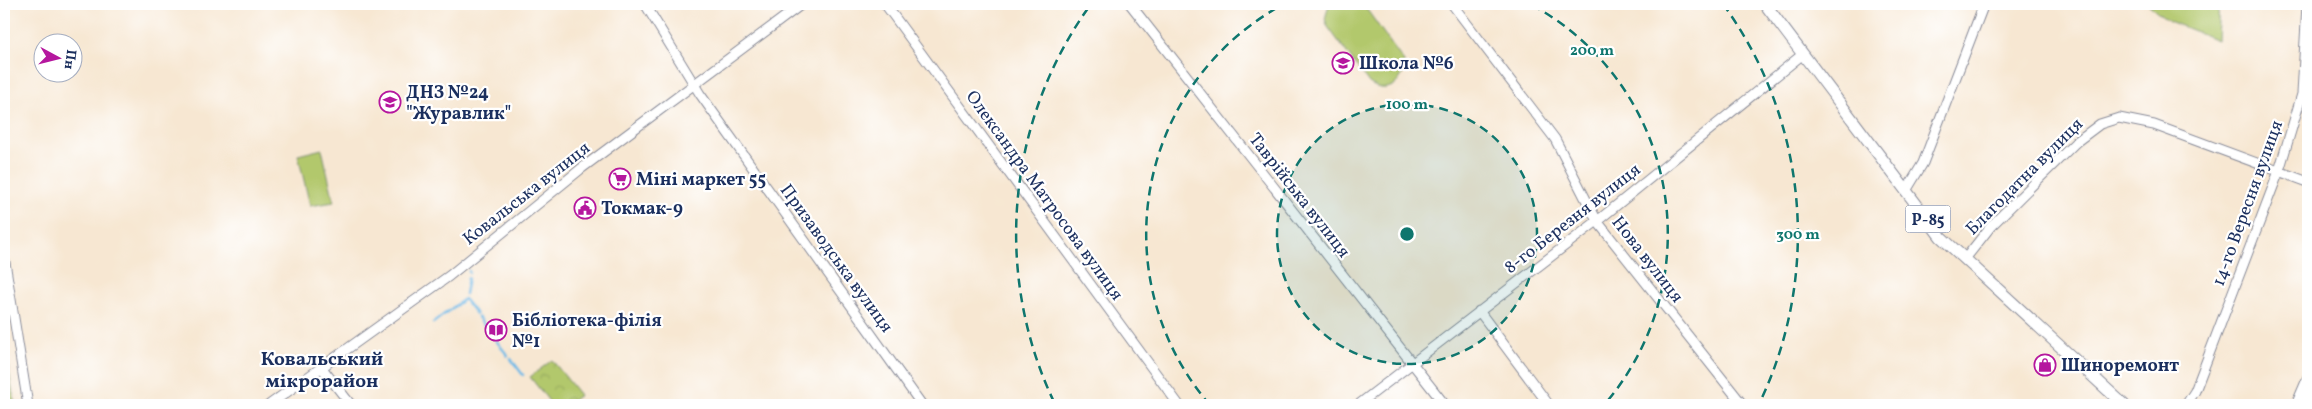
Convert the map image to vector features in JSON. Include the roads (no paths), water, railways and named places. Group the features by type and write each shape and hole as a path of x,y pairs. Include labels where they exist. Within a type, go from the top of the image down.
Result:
{"main road":[{"name":"Р-85","path":"1765,4 1941,236 2124,405"}],"street":[{"name":"Призаводська вулиця","path":"644,4 694,86 922,405"},
{"name":"Ковальська вулиця","path":"269,405 449,276 582,168 802,4"},
{"name":"Олександра Матросова вулиця","path":"884,4 1179,405"},
{"name":"Таврійська вулиця","path":"1130,4 1445,405"},
{"name":"Нова вулиця","path":"1452,4 1555,139 1597,221 1742,405"},
{"path":"1906,191 1923,163 1984,4"},
{"name":"14-го Вересня вулиця","path":"2186,405 2195,392 2279,170 2302,94 2307,4"},
{"name":"8-го Березня вулиця","path":"1358,405 1597,221 1804,54"},
{"name":"Благодатна вулиця","path":"1965,259 1991,226 2076,142 2100,124 2120,118 2154,125 2308,182"},
{"path":"4,256 28,405"},
{"path":"1479,311 1549,405"},
{"path":"322,368 352,405"},
{"path":"2296,405 2308,377"}],"waterway":[{"path":"465,294 468,278"},
{"path":"433,323 464,299"},
{"path":"465,300 476,314"},
{"path":"478,317 508,356"},
{"path":"511,359 523,375"}],"place":[{"name":"Школа №6","path":"1343,63"},
{"name":"ДНЗ №24 \"Журавлик\"","path":"390,102"},
{"name":"Міні маркет 55","path":"620,179"},
{"name":"Токмак-9","path":"585,208"},
{"name":"Бібліотека-філія №1","path":"496,330"},
{"name":"Шиноремонт","path":"2045,365"}],"district":[{"name":"Ковальський мікрорайон","path":"322,369"}]}
